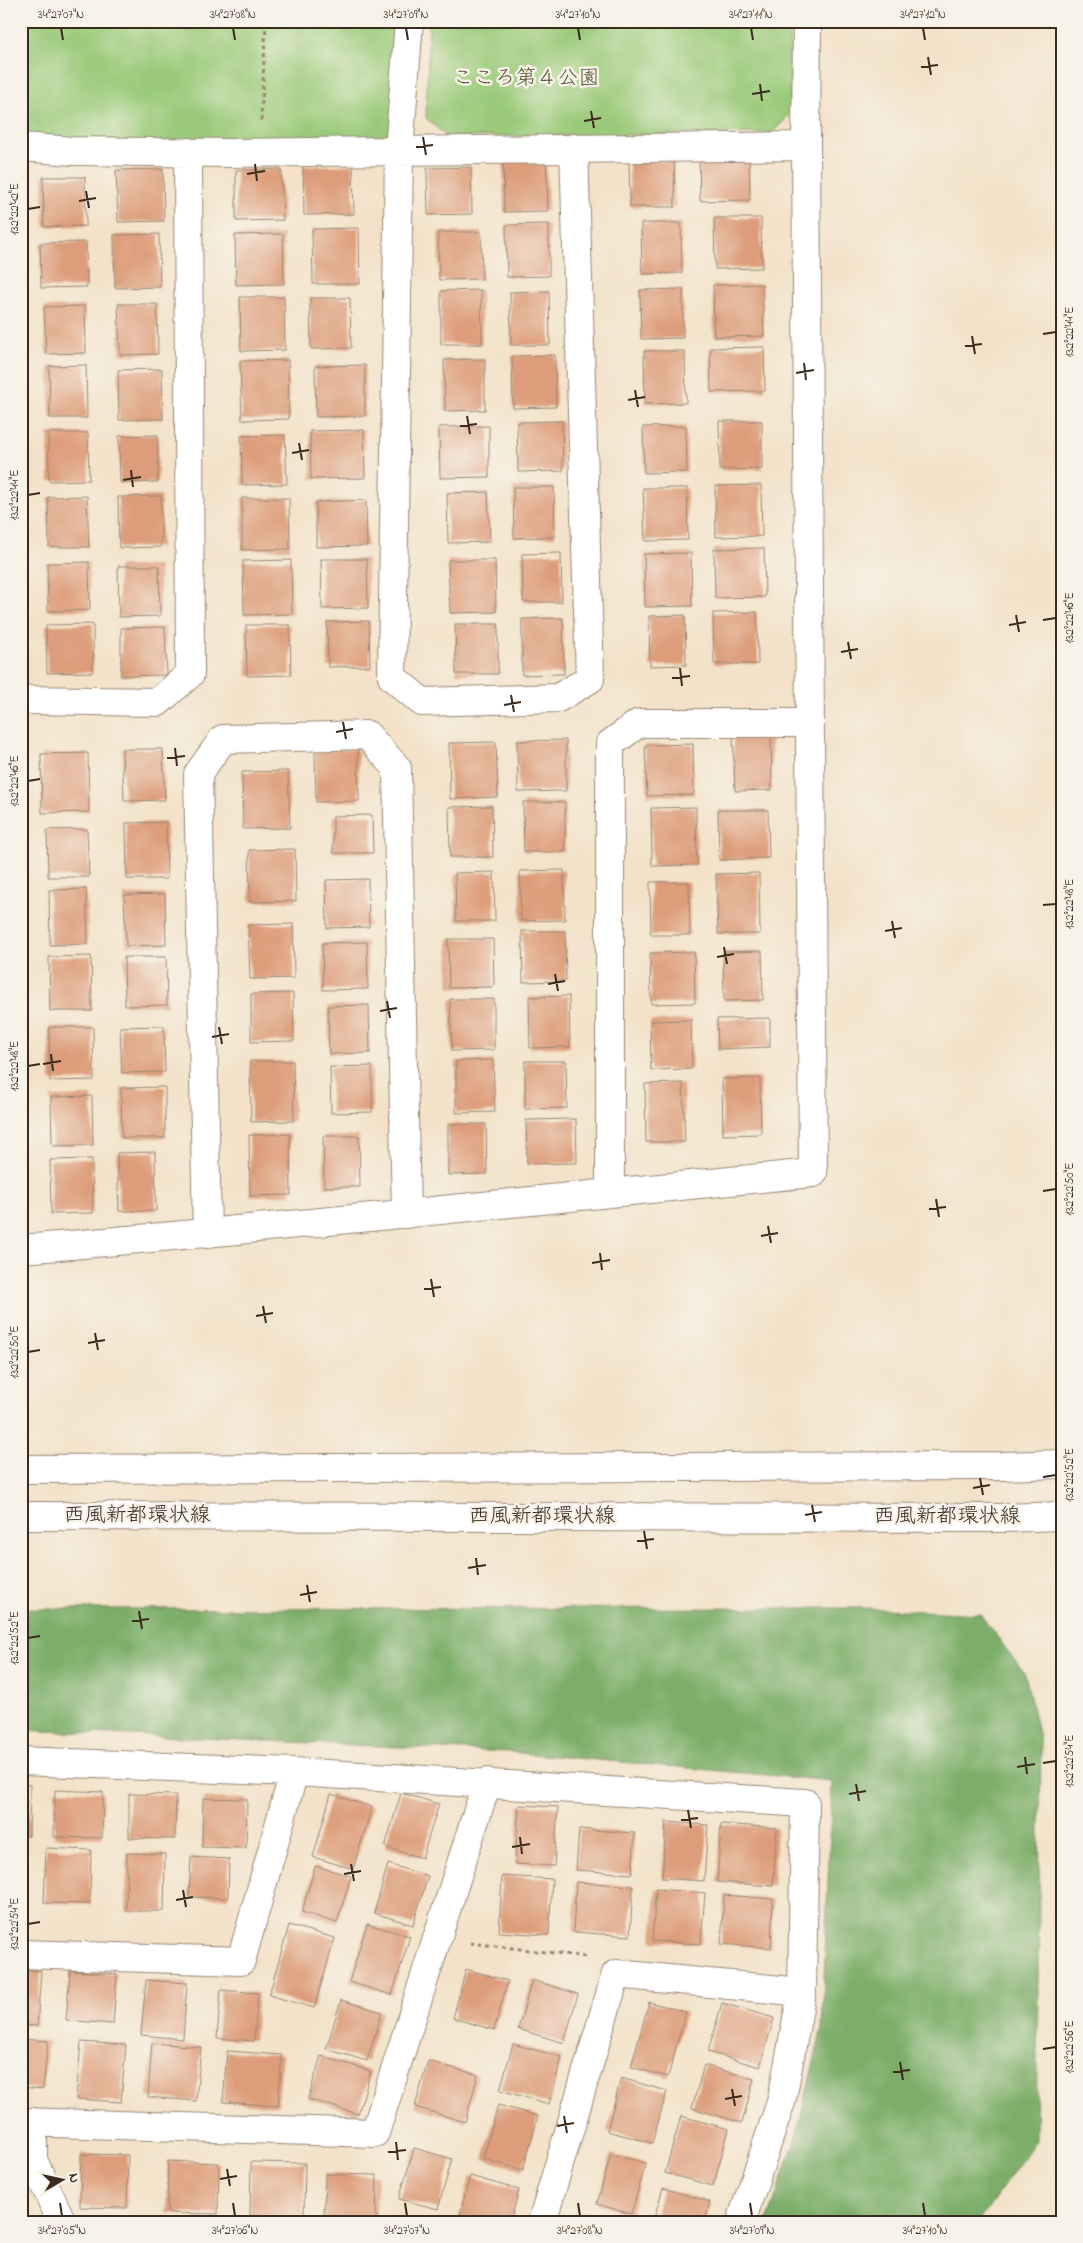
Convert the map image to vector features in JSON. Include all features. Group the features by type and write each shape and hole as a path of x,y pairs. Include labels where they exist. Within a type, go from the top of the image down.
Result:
{"street":[{"path":"409,21 399,151 392,677 422,702 558,698 590,679 574,148"},
{"path":"21,1249 207,1234 813,1173 806,146 807,21"},
{"path":"21,147 73,151 260,152 806,146"},
{"path":"21,697 26,700 158,702 190,674 188,152"},
{"path":"610,1192 610,744 639,723 810,723"},
{"path":"207,1234 198,774 223,738 367,735 398,768 406,1214"},
{"path":"21,1469 1002,1466 1062,1464"},
{"name":"西風新都環状線","path":"21,1516 975,1518 1062,1516"},
{"path":"21,1760 487,1782 805,1803 802,1992 782,2099 742,2222"},
{"path":"21,1954 241,1961 294,1772"},
{"path":"62,2222 34,2160 27,2122 375,2133 487,1782"},
{"path":"542,2222 616,1974 802,1992"}],"path":[{"path":"260,152 266,21"},
{"path":"436,1939 592,1957 616,1974"}],"green space":[{"path":"21,21 409,21 399,151 21,143"},
{"name":"こころ第４公園","path":"429,21 790,21 790,114 772,133 447,137 426,118"},
{"path":"863,1608 980,1614 1025,1674 1041,1747 1036,2140 978,2222 767,2222 794,2145 822,2028 832,1781 509,1752 21,1730 21,1609"}],"building":[{"path":"749,151 750,200 700,201 699,152"},
{"path":"546,155 548,211 504,212 503,156"},
{"path":"674,161 675,207 630,207 629,162"},
{"path":"353,165 354,214 304,215 303,166"},
{"path":"471,167 472,214 428,215 427,168"},
{"path":"163,169 164,221 118,222 116,170"},
{"path":"281,169 283,220 236,221 236,170"},
{"path":"43,177 85,177 86,226 44,227"},
{"path":"714,218 761,218 762,268 715,269"},
{"path":"641,223 681,223 682,273 642,274"},
{"path":"549,224 549,276 507,277 506,225"},
{"path":"359,228 360,284 313,284 312,229"},
{"path":"438,232 481,232 482,279 439,280"},
{"path":"159,234 160,287 115,288 114,235"},
{"path":"283,234 284,284 236,285 235,235"},
{"path":"86,242 87,287 41,288 40,243"},
{"path":"762,284 764,336 714,337 713,285"},
{"path":"683,289 683,338 641,339 640,290"},
{"path":"481,290 482,344 441,344 441,291"},
{"path":"549,291 550,345 511,345 510,292"},
{"path":"240,297 284,297 285,350 241,351"},
{"path":"310,298 350,298 351,348 311,349"},
{"path":"118,304 157,304 158,354 120,355"},
{"path":"85,306 86,353 46,354 44,307"},
{"path":"764,347 765,391 711,392 710,348"},
{"path":"644,351 685,351 686,403 645,404"},
{"path":"555,355 556,407 513,408 512,356"},
{"path":"485,359 485,410 445,411 444,360"},
{"path":"288,360 289,419 242,420 240,361"},
{"path":"86,365 87,418 50,418 49,366"},
{"path":"365,365 365,416 316,417 315,366"},
{"path":"162,369 163,419 119,420 118,370"},
{"path":"562,421 563,471 518,472 517,422"},
{"path":"719,421 762,421 762,469 720,470"},
{"path":"489,426 489,477 440,478 439,427"},
{"path":"686,426 687,472 644,473 643,427"},
{"path":"364,430 365,478 311,479 310,431"},
{"path":"48,433 88,433 89,480 49,481"},
{"path":"158,435 158,482 120,483 119,436"},
{"path":"285,435 287,484 242,485 241,436"},
{"path":"761,485 762,536 716,537 715,486"},
{"path":"513,487 554,487 555,537 514,538"},
{"path":"643,488 687,488 688,540 645,541"},
{"path":"488,492 490,542 448,543 447,493"},
{"path":"87,496 89,547 49,547 48,497"},
{"path":"161,496 161,547 119,548 118,497"},
{"path":"242,498 289,498 290,549 242,550"},
{"path":"366,500 367,546 316,547 316,502"},
{"path":"764,548 765,597 715,598 714,549"},
{"path":"561,553 562,602 523,602 522,554"},
{"path":"691,553 692,606 645,607 644,554"},
{"path":"321,559 367,559 368,608 322,609"},
{"path":"291,560 292,614 244,615 243,561"},
{"path":"448,560 495,560 496,612 450,613"},
{"path":"89,562 90,610 48,611 47,563"},
{"path":"118,566 159,566 160,616 119,617"},
{"path":"757,612 758,664 714,664 713,613"},
{"path":"685,615 686,665 650,666 649,616"},
{"path":"563,618 564,674 522,675 522,619"},
{"path":"369,621 370,666 328,667 327,622"},
{"path":"93,624 93,672 47,673 46,625"},
{"path":"455,624 498,624 498,674 456,674"},
{"path":"246,625 290,625 291,675 247,676"},
{"path":"165,627 167,675 121,676 121,628"},
{"path":"771,734 772,790 735,791 733,735"},
{"path":"566,740 566,791 518,792 517,741"},
{"path":"496,742 498,797 450,799 449,743"},
{"path":"693,744 694,795 647,796 645,745"},
{"path":"122,749 163,749 165,800 124,801"},
{"path":"315,750 358,750 359,801 316,802"},
{"path":"88,753 89,812 42,813 41,754"},
{"path":"288,771 290,828 243,829 242,772"},
{"path":"523,802 565,802 565,852 524,852"},
{"path":"492,806 493,857 450,857 449,807"},
{"path":"696,807 697,865 652,866 651,808"},
{"path":"718,810 768,810 769,858 719,860"},
{"path":"372,815 373,853 333,853 333,816"},
{"path":"166,822 167,879 127,879 126,823"},
{"path":"87,829 89,877 48,877 47,830"},
{"path":"295,849 296,901 250,902 249,850"},
{"path":"564,870 565,920 521,921 520,871"},
{"path":"494,872 495,921 456,921 455,873"},
{"path":"759,873 760,934 718,934 716,874"},
{"path":"368,879 369,927 327,928 326,880"},
{"path":"650,882 689,882 690,935 651,935"},
{"path":"86,889 88,944 50,945 49,890"},
{"path":"165,894 166,945 126,946 124,895"},
{"path":"293,924 294,978 250,979 248,925"},
{"path":"522,931 565,931 566,981 523,982"},
{"path":"448,939 493,939 494,987 449,988"},
{"path":"367,942 368,989 323,990 322,943"},
{"path":"762,951 763,1000 724,1001 723,952"},
{"path":"694,952 695,1003 651,1004 650,953"},
{"path":"91,956 92,1011 50,1011 49,957"},
{"path":"124,957 166,957 167,1005 125,1006"},
{"path":"293,993 294,1041 251,1042 251,994"},
{"path":"569,996 570,1047 530,1048 529,997"},
{"path":"450,999 494,999 494,1050 452,1051"},
{"path":"369,1005 370,1053 329,1054 328,1006"},
{"path":"770,1018 770,1047 718,1049 717,1019"},
{"path":"691,1020 692,1069 651,1070 650,1021"},
{"path":"164,1026 165,1072 122,1073 120,1027"},
{"path":"49,1027 93,1027 94,1080 50,1081"},
{"path":"493,1060 495,1112 456,1113 456,1061"},
{"path":"250,1061 293,1061 294,1121 251,1122"},
{"path":"525,1061 566,1061 567,1108 525,1109"},
{"path":"372,1066 372,1112 331,1113 330,1067"},
{"path":"760,1078 761,1134 723,1135 722,1079"},
{"path":"683,1083 685,1142 646,1142 645,1084"},
{"path":"165,1087 165,1138 122,1138 121,1088"},
{"path":"92,1096 93,1145 52,1146 51,1097"},
{"path":"576,1119 577,1163 527,1164 526,1120"},
{"path":"448,1124 486,1124 487,1174 448,1175"},
{"path":"290,1134 291,1195 250,1196 249,1135"},
{"path":"323,1136 359,1136 360,1187 324,1187"},
{"path":"155,1152 156,1211 119,1211 117,1153"},
{"path":"92,1159 93,1213 51,1214 50,1160"},
{"path":"21,1784 30,1785 29,1836 21,1836"},
{"path":"55,1790 103,1792 102,1838 54,1837"},
{"path":"401,1793 439,1804 422,1858 385,1847"},
{"path":"129,1794 176,1795 175,1839 129,1838"},
{"path":"331,1794 372,1807 353,1869 313,1857"},
{"path":"203,1798 247,1799 246,1848 202,1847"},
{"path":"519,1805 558,1807 554,1866 515,1864"},
{"path":"666,1822 708,1825 704,1881 662,1878"},
{"path":"721,1824 777,1828 773,1886 717,1882"},
{"path":"579,1829 635,1833 632,1874 576,1870"},
{"path":"46,1848 91,1850 90,1904 44,1903"},
{"path":"127,1853 165,1854 164,1911 126,1911"},
{"path":"191,1857 229,1859 228,1898 189,1897"},
{"path":"388,1864 428,1876 413,1925 374,1913"},
{"path":"315,1866 351,1876 337,1923 302,1912"},
{"path":"502,1876 552,1879 549,1935 499,1932"},
{"path":"576,1882 633,1886 630,1936 573,1932"},
{"path":"656,1889 705,1893 701,1944 652,1941"},
{"path":"724,1895 773,1899 771,1948 721,1944"},
{"path":"367,1924 410,1936 392,1995 349,1982"},
{"path":"289,1925 335,1938 314,2008 269,1995"},
{"path":"21,1969 41,1971 37,2026 21,2025"},
{"path":"466,1969 508,1981 494,2030 453,2018"},
{"path":"70,1971 117,1974 113,2024 66,2020"},
{"path":"146,1980 187,1983 183,2039 141,2035"},
{"path":"532,1980 578,1994 564,2043 518,2029"},
{"path":"221,1990 258,1993 254,2041 217,2038"},
{"path":"341,2000 382,2012 367,2061 326,2049"},
{"path":"649,2002 686,2012 668,2077 631,2067"},
{"path":"722,2003 774,2018 760,2067 708,2052"},
{"path":"21,2039 48,2041 43,2089 21,2087"},
{"path":"81,2042 126,2045 121,2102 76,2099"},
{"path":"152,2043 201,2047 196,2101 148,2097"},
{"path":"513,2044 562,2057 549,2104 500,2090"},
{"path":"227,2051 282,2055 278,2106 223,2102"},
{"path":"321,2056 371,2071 358,2114 308,2099"},
{"path":"428,2061 478,2075 465,2122 415,2107"},
{"path":"704,2065 754,2079 742,2123 692,2108"},
{"path":"621,2078 667,2091 652,2143 607,2131"},
{"path":"498,2105 538,2116 523,2170 483,2159"},
{"path":"681,2116 729,2129 713,2186 665,2173"},
{"path":"414,2148 452,2159 438,2209 399,2199"},
{"path":"81,2154 128,2155 127,2208 80,2207"},
{"path":"611,2154 646,2163 631,2214 597,2204"},
{"path":"168,2161 219,2163 218,2214 167,2213"},
{"path":"251,2162 305,2163 304,2217 250,2216"},
{"path":"325,2174 377,2175 376,2222 324,2222"},
{"path":"470,2176 519,2190 510,2222 458,2222"},
{"path":"663,2188 710,2202 705,2222 653,2222"},
{"path":"589,2214 614,2221 614,2222 587,2222"}]}
